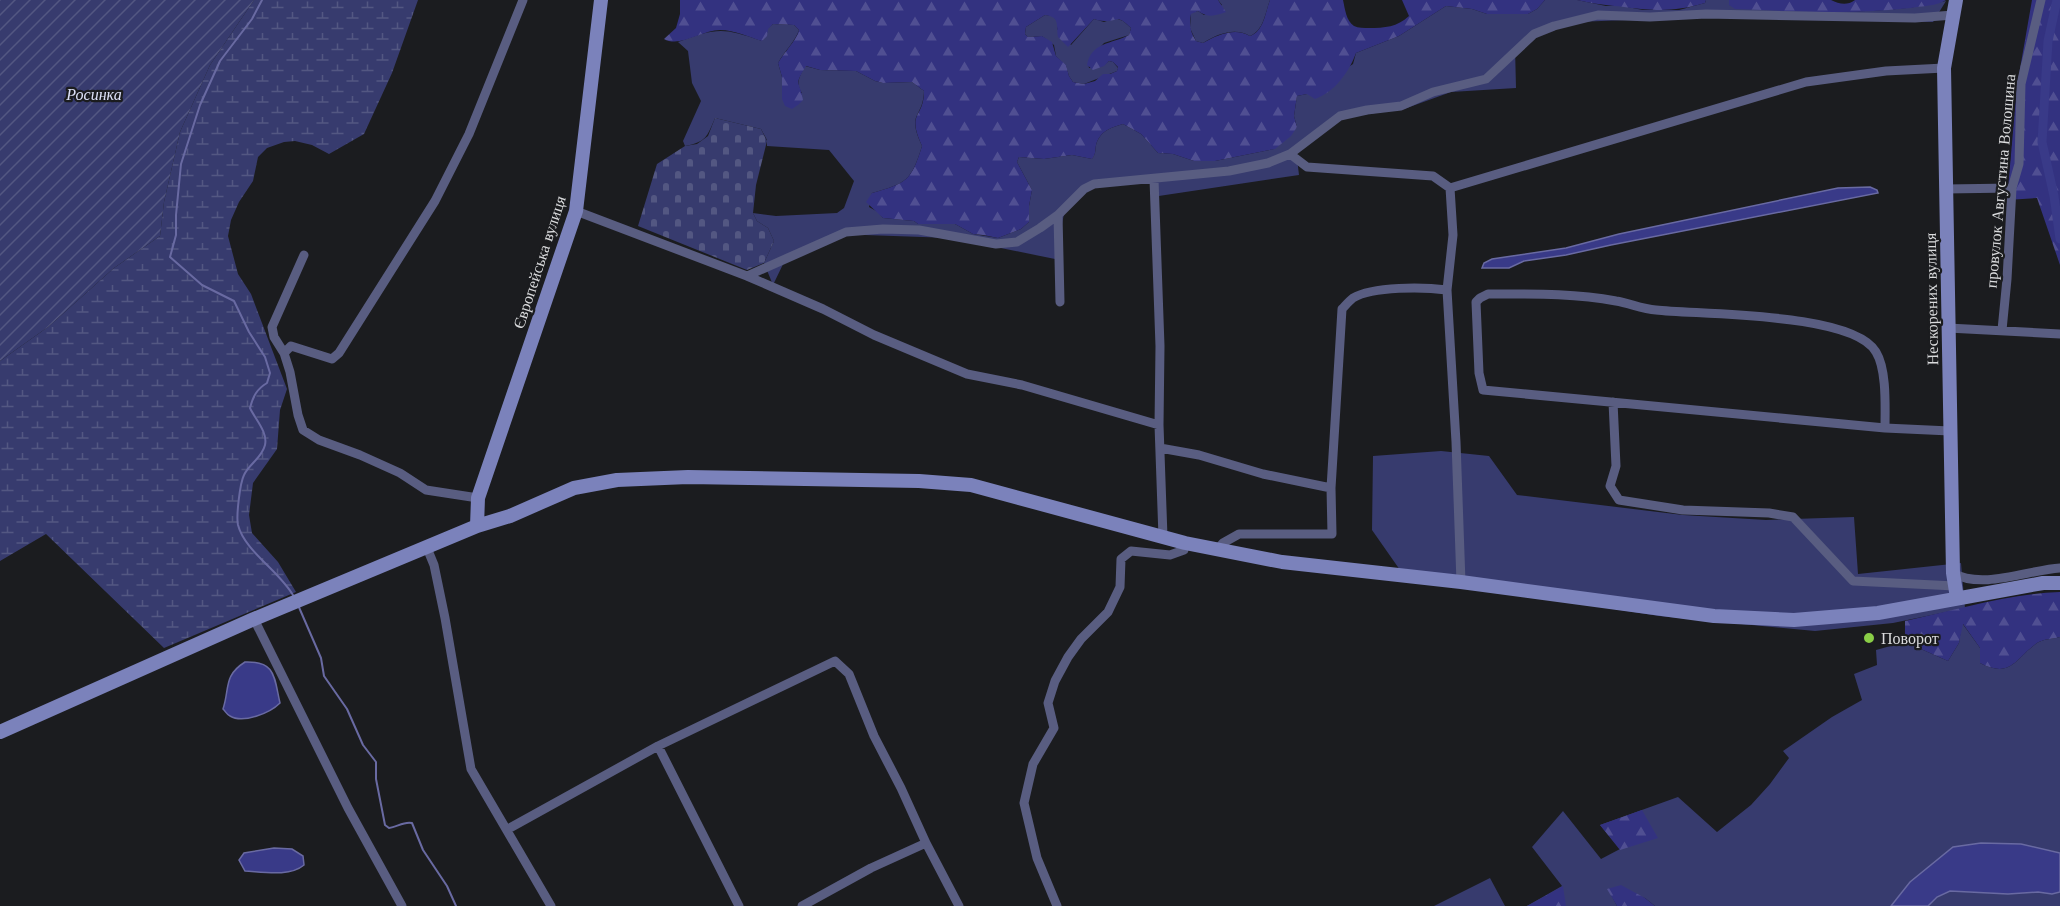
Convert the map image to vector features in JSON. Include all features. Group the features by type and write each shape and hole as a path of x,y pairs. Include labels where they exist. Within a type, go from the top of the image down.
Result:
{"main road":[{"name":"Європейська вулиця","path":"477,526 478,498 576,211 601,0"},
{"name":"Нескорених вулиця","path":"1955,586 1944,68 1956,0"},
{"path":"0,732 254,619 477,526 510,516 574,488 617,480 711,477 919,481 971,485 1185,543 1282,562 1461,582 1714,616 1794,620 1878,613 1955,586 2060,583"}],"street":[{"path":"284,353 291,346 332,359 339,353 435,201 469,134 523,0"},
{"name":"провулок Августина Волошина","path":"2002,330 2012,188 2019,164 2022,84 2041,0"},
{"path":"747,276 846,232 919,230 996,243 1017,242 1058,215 1084,189 1094,184 1229,171 1268,164 1290,154 1340,116 1401,106 1433,92 1486,78 1534,34 1554,26 1598,15 1650,17 1706,14 1916,18 1953,15"},
{"path":"1450,188 1806,82 1886,71 1944,68"},
{"path":"1290,154 1307,167 1433,176 1450,188"},
{"path":"1154,179 1160,346 1159,425 1163,537"},
{"path":"1450,188 1453,236 1447,290 1461,582"},
{"path":"1946,189 2012,188"},
{"path":"576,211 747,276 823,309 874,335 967,374 1022,385 1159,425"},
{"path":"1058,215 1060,302"},
{"path":"304,255 272,327 274,337 284,353 290,372 303,430 319,440 400,473 426,490 478,498"},
{"path":"1218,549 1223,543 1239,534 1332,534 1331,488 1342,309 1353,298 1383,289 1447,290"},
{"path":"1885,428 1885,393 1882,370 1876,351 1863,339 1820,323 1767,317 1653,310 1617,301 1559,294 1488,294 1476,302 1479,373 1483,390 1885,428 1950,431"},
{"path":"1948,328 2060,334"},
{"path":"1613,402 1616,466 1610,486 1619,500 1683,510 1769,513 1793,517 1853,581 1955,586 1962,578 1977,579 2060,568"},
{"path":"1160,448 1198,455 1263,474 1331,488"},
{"path":"1057,906 1036,858 1024,803 1033,764 1054,728 1048,703 1055,681 1081,639 1108,612 1120,587 1121,559 1131,551 1170,555 1184,550 1185,543"},
{"path":"427,548 434,565 441,597 471,769 551,906"},
{"path":"254,619 348,808 402,906"},
{"path":"508,829 658,746 835,661 849,674 874,736 958,906"},
{"path":"658,746 739,906"},
{"path":"802,906 871,868 926,843"}],"green space":[{"name":"Росинка","path":"0,0 254,0 210,65 180,132 164,202 160,236 114,268 48,327 0,361"},
{"path":"254,0 418,0 392,73 364,134 329,154 312,145 295,141 267,148 258,157 253,181 239,202 231,220 228,236 238,274 251,294 287,389 280,410 277,449 253,483 249,515 252,533 278,562 296,592 164,648 46,534 0,561 0,361 48,327 114,268 160,236 164,202 180,132 210,65"},
{"path":"680,0 1218,0 1226,12 1212,16 1198,11 1191,14 1192,34 1196,41 1203,43 1226,33 1238,32 1250,36 1255,34 1263,21 1270,0 1343,0 1351,24 1357,27 1380,28 1400,23 1409,16 1402,0 1545,0 1537,9 1528,14 1487,14 1472,9 1446,6 1399,36 1356,53 1345,74 1329,92 1315,99 1307,94 1297,96 1294,116 1297,127 1291,136 1275,149 1215,161 1194,161 1173,154 1158,153 1141,134 1123,124 1100,136 1092,159 1072,155 1044,159 1019,157 1017,162 1032,190 1029,222 1021,229 998,238 973,234 955,224 918,224 914,221 883,218 866,202 872,193 906,179 911,174 918,158 922,146 917,135 916,121 924,91 912,82 883,83 856,71 820,70 806,66 798,83 803,100 792,109 785,106 782,99 782,77 778,63 799,30 794,25 773,24 762,41 726,30 713,31 684,40 664,39 676,28 680,14","holes":["1045,15 1055,19 1058,37 1068,47 1094,19 1104,21 1120,19 1126,23 1131,28 1129,35 1098,48 1089,57 1087,65 1093,70 1104,66 1109,61 1118,67 1117,71 1103,74 1095,81 1084,84 1073,82 1066,65 1056,56 1052,42 1042,36 1028,37 1025,34 1026,27"]},
{"path":"1218,0 1270,0 1261,25 1250,36 1232,32 1220,34 1203,43 1196,41 1190,28 1191,13 1198,11 1204,15 1222,5"},
{"path":"1545,0 1577,0 1643,10 1679,10 1705,3 1706,0 1729,0 1729,5 1838,11 1892,10 1946,1 1933,22 1700,17 1577,22 1542,31 1515,47 1516,88 1451,92 1404,109 1340,118 1296,150 1299,175 1152,197 1150,183 1084,187 1070,200 1066,209 1061,230 1060,260 951,238 836,234 786,258 773,285 764,263 774,241 768,228 757,221 753,213 776,216 837,213 844,208 854,181 829,150 767,146 767,140 761,129 715,118 705,138 685,146 683,141 701,101 692,83 688,51 678,42 720,31 737,33 762,41 767,29 773,24 794,25 799,30 778,63 782,77 782,99 802,93 799,83 805,66 820,70 856,71 883,83 912,82 924,91 915,121 917,135 922,146 911,174 900,183 872,193 869,207 883,218 914,221 918,224 955,224 973,234 998,238 1021,229 1029,222 1032,190 1017,162 1019,157 1044,159 1072,155 1092,159 1100,136 1123,124 1141,134 1158,153 1173,154 1194,161 1215,161 1274,149 1297,127 1294,116 1297,96 1307,94 1353,64 1356,53 1399,36 1446,6 1472,9 1487,14 1528,14 1537,9"},
{"path":"1577,0 1706,0 1705,3 1684,8 1656,10"},
{"path":"1729,0 1831,0 1843,4 1855,0 1946,0 1934,5 1911,8 1845,12 1735,9 1729,5"},
{"path":"2032,0 2060,0 2060,265 2037,198 2007,200 2017,86"},
{"path":"1045,15 1053,16 1058,22 1057,29 1071,45 1094,19 1104,22 1115,18 1123,21 1131,28 1129,35 1104,43 1088,61 1089,68 1103,66 1109,61 1113,62 1118,68 1117,71 1084,84 1073,82 1066,66 1056,56 1054,45 1042,36 1028,37 1025,34 1026,27"},
{"path":"715,118 761,129 767,141 756,185 753,213 757,221 768,228 774,241 764,263 747,270 638,226 657,164 685,146 697,144 708,136"},
{"path":"1441,451 1489,456 1517,495 1683,515 1766,520 1854,517 1858,574 1961,563 1965,608 1893,623 1815,631 1659,616 1407,580 1372,530 1373,456"},
{"path":"2060,592 2060,637 2037,643 2006,668 1999,669 1980,663 1980,648 1963,624 1959,643 1948,661 1905,642 1905,621 2001,599"},
{"path":"1962,623 1980,648 1980,663 1999,669 2012,665 2039,642 2060,637 2060,853 2049,850 1910,882 1891,906 1655,906 1645,898 1608,889 1617,906 1527,906 1562,886 1532,847 1563,811 1601,859 1620,849 1600,825 1678,797 1717,832 1751,805 1770,784 1789,758 1783,751 1832,717 1862,700 1854,674 1877,665 1876,650 1905,642 1948,661 1959,643"},
{"path":"1642,810 1658,838 1620,850 1600,825"},
{"path":"1490,878 1505,906 1434,906"},
{"path":"1621,885 1655,906 1617,906 1607,889"},
{"path":"1563,886 1566,906 1527,906"},
{"path":"1950,891 2008,894 2060,892 2060,906 1928,906 1936,897"}],"shaded area":[{"path":"1870,187 1878,193 1566,255 1524,261 1509,268 1482,268 1484,263 1492,259 1566,248 1619,234 1838,188"},
{"path":"245,662 263,664 272,672 280,703 256,716 242,719 228,715 223,709 230,677"},
{"path":"1981,843 2021,844 2060,853 2060,892 2008,894 1950,891 1937,897 1928,906 1891,906 1910,882 1953,847"},
{"path":"274,848 292,849 303,856 304,865 284,872 245,871 239,860 244,853"}],"waterway":[{"path":"262,0 252,19 220,61 200,105 181,164 176,235 170,257 202,285 234,301 249,332 265,357 270,373 267,383 256,393 250,408 263,430 265,445 261,454 246,471 243,479 238,507 238,525 248,544 281,579 294,597"},
{"path":"2057,0 2048,41 2042,142 2054,196 2060,239"},
{"path":"298,605 321,658 324,676 347,709 363,745 376,762 376,779 385,825 389,828 412,823 423,850 447,886 456,906"}],"place":[{"name":"Поворот","path":"1869,638"}]}
